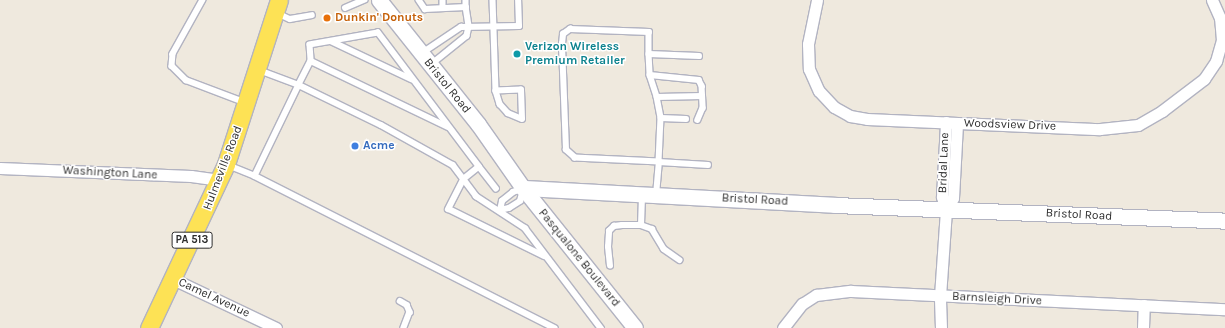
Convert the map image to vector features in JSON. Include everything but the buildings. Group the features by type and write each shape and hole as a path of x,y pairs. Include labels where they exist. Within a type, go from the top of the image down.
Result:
{"main road":[{"name":"Bristol Road","path":"379,0 478,124 523,188 946,210 1225,221"},
{"name":"Hulmeville Road","path":"149,328 220,180 247,104 277,6"},
{"name":"Pasqualone Boulevard","path":"523,188 635,328"}],"street":[{"name":"Woodsview Drive","path":"817,0 808,44 808,62 815,85 830,103 850,116 1100,129 1131,127 1144,122 1162,112 1204,79 1213,67 1220,51 1223,30 1212,0"},
{"name":"Bridal Lane","path":"941,328 940,296 946,210 953,198 951,122"},
{"name":"Washington Lane","path":"0,168 191,176 220,180"},
{"name":"Camel Avenue","path":"173,279 276,328"},
{"name":"Barnsleigh Drive","path":"783,328 802,304 816,295 828,292 1225,309"},
{"path":"1143,328 1144,305"}],"lane":[{"path":"203,0 173,54 172,66 186,80 247,104"},
{"path":"345,8 355,2 364,0"},
{"path":"419,0 425,9 466,7"},
{"path":"443,0 443,8"},
{"path":"426,59 467,36 469,27 466,0"},
{"path":"493,0 496,91 500,104 508,113 522,119 521,90 496,91"},
{"path":"426,59 461,27 519,26 518,0"},
{"path":"277,6 290,19 312,15"},
{"path":"641,225 659,162 661,118 657,97 650,75 649,32 570,30 563,34 562,44 566,150 575,158 659,162 708,165"},
{"path":"255,176 311,61 310,45 378,33 496,189"},
{"path":"331,41 413,80"},
{"path":"649,54 698,56"},
{"path":"311,61 449,127"},
{"path":"258,70 299,86 381,125 453,165 476,196 500,210 525,228 544,256 601,328"},
{"path":"650,75 695,78 699,80 702,86 703,108 698,120"},
{"path":"657,97 702,96"},
{"path":"661,118 686,119"},
{"path":"226,164 255,176 555,328"},
{"path":"479,167 464,179 449,209 544,256"},
{"path":"500,210 509,208 520,201 523,188"},
{"path":"500,210 502,201 513,192 523,188"},
{"path":"610,266 608,247 611,228 641,225 652,229 664,249 680,260"},
{"path":"400,301 406,305 410,312 404,328"}],"place":[{"name":"Dunkin' Donuts","path":"327,18"},
{"name":"Verizon Wireless Premium Retailer","path":"517,54"},
{"name":"Acme","path":"355,146"}]}
